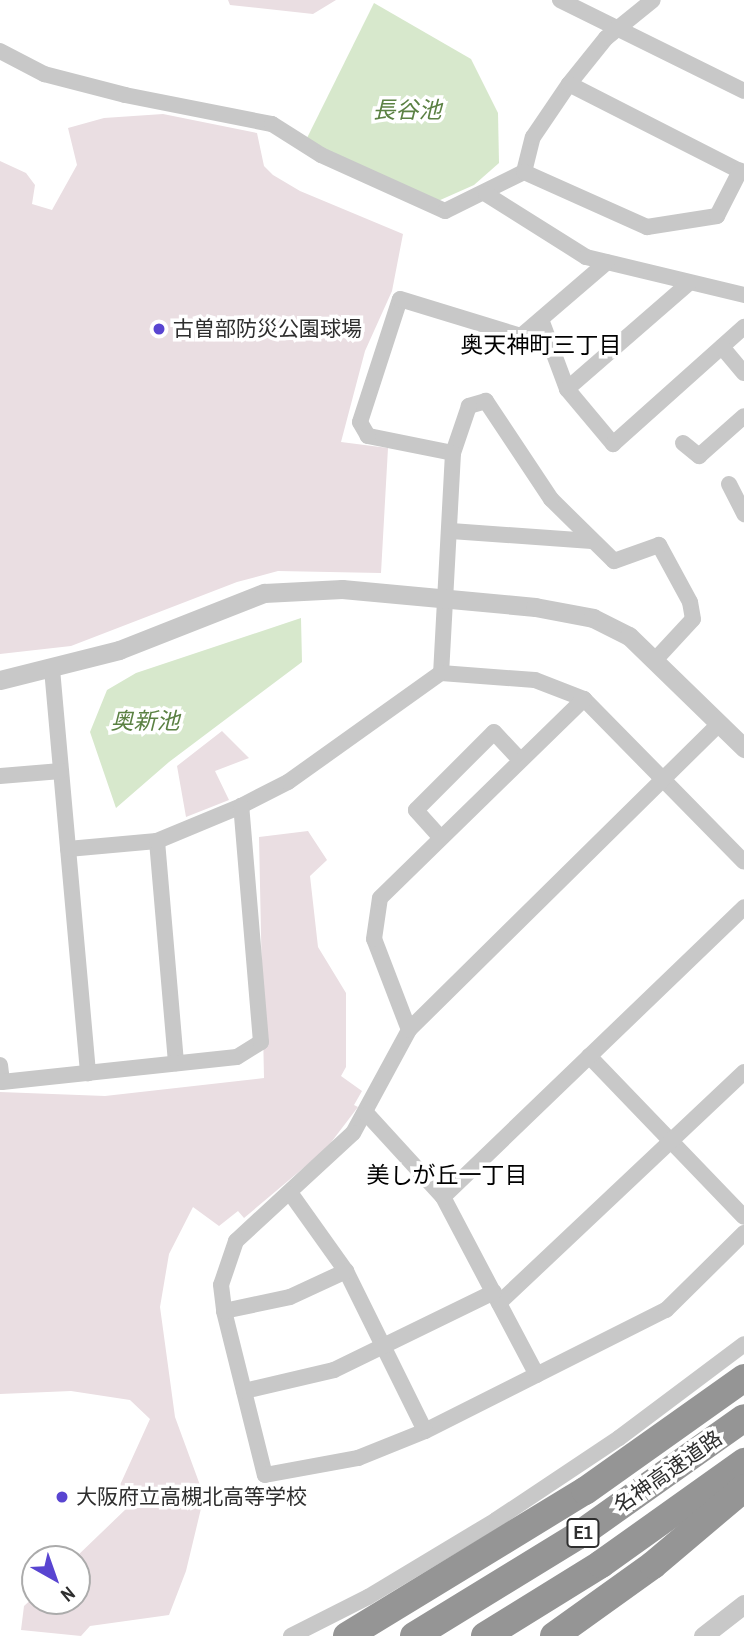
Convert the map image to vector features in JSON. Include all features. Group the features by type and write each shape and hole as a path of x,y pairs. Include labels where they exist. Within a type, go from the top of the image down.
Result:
{"highway":[{"path":"347,1636 585,1491 744,1378"},
{"name":"名神高速道路","path":"414,1636 579,1535 744,1418"},
{"name":"名神高速道路","path":"485,1636 601,1564 744,1462"},
{"path":"554,1636 653,1565 744,1488"}],"street":[{"path":"560,0 744,91"},
{"path":"0,51 57,77 272,124 321,155 445,211 485,194 524,172 533,137 569,83 616,29 653,0"},
{"path":"524,172 646,227 717,216 742,172 569,83"},
{"path":"485,194 586,257 744,295"},
{"path":"453,453 368,436 360,422 400,299 521,336 542,322 607,262"},
{"path":"567,388 689,283"},
{"path":"542,322 567,388 613,444 744,327"},
{"path":"722,347 744,373"},
{"path":"441,673 449,601 453,453 469,406 486,401 551,499 614,561 659,545 690,602 693,619 656,659"},
{"path":"682,443 699,456 744,416"},
{"path":"729,484 742,507"},
{"path":"451,531 592,541"},
{"path":"0,680 119,650 264,593 342,589 535,607 593,618 629,636 656,659 744,748"},
{"path":"51,669 88,1073"},
{"path":"68,849 157,841 241,806 288,782 441,673 535,680 584,699 744,862"},
{"path":"409,1030 374,939 380,898 584,699"},
{"path":"720,723 409,1030 367,1114 291,1194 236,1241 221,1285 224,1311 265,1475 358,1458 425,1431 666,1310 744,1233"},
{"path":"440,837 416,810 494,732 520,760"},
{"path":"0,776 61,771"},
{"path":"0,1065 2,1082 237,1057 261,1042 241,806"},
{"path":"157,841 176,1063"},
{"path":"443,1197 744,907"},
{"path":"589,1056 744,1217"},
{"path":"244,1391 334,1370 496,1298 672,1142 744,1072"},
{"path":"367,1114 443,1197 537,1375"},
{"path":"291,1194 346,1271 425,1431"},
{"path":"224,1311 290,1297 346,1271"},
{"path":"291,1636 368,1597 496,1520 619,1438 744,1345"},
{"path":"703,1636 744,1604"}],"shaded area":[{"path":"228,0 336,0 313,14 230,5"},
{"path":"163,114 257,133 264,166 273,175 300,191 403,234 392,291 365,351 341,442 388,448 381,573 278,571 237,582 71,646 0,654 0,161 26,173 35,185 32,204 52,210 77,165 68,128 104,118"},
{"path":"222,731 249,758 215,771 229,800 186,817 177,766"},
{"path":"308,831 327,860 310,876 318,947 346,993 346,1067 341,1076 362,1091 354,1105 358,1107 326,1149 244,1218 238,1211 219,1226 193,1207 169,1254 160,1307 175,1417 204,1496 186,1571 169,1615 90,1626 81,1636 21,1630 23,1615 91,1615 91,1545 89,1545 127,1508 120,1485 150,1419 130,1400 71,1391 0,1394 0,1092 105,1096 264,1078 259,837"}],"water":[{"name":"長谷池","path":"374,3 471,59 498,113 499,163 474,185 438,201 306,140"},
{"name":"奥新池","path":"301,618 302,662 169,762 116,808 90,732 107,690 136,673"}],"place":[{"name":"古曽部防災公園球場","path":"159,329"},
{"name":"大阪府立高槻北高等学校","path":"62,1497"}],"district":[{"name":"奥天神町三丁目","path":"541,345"},
{"name":"美しが丘一丁目","path":"447,1175"}]}
